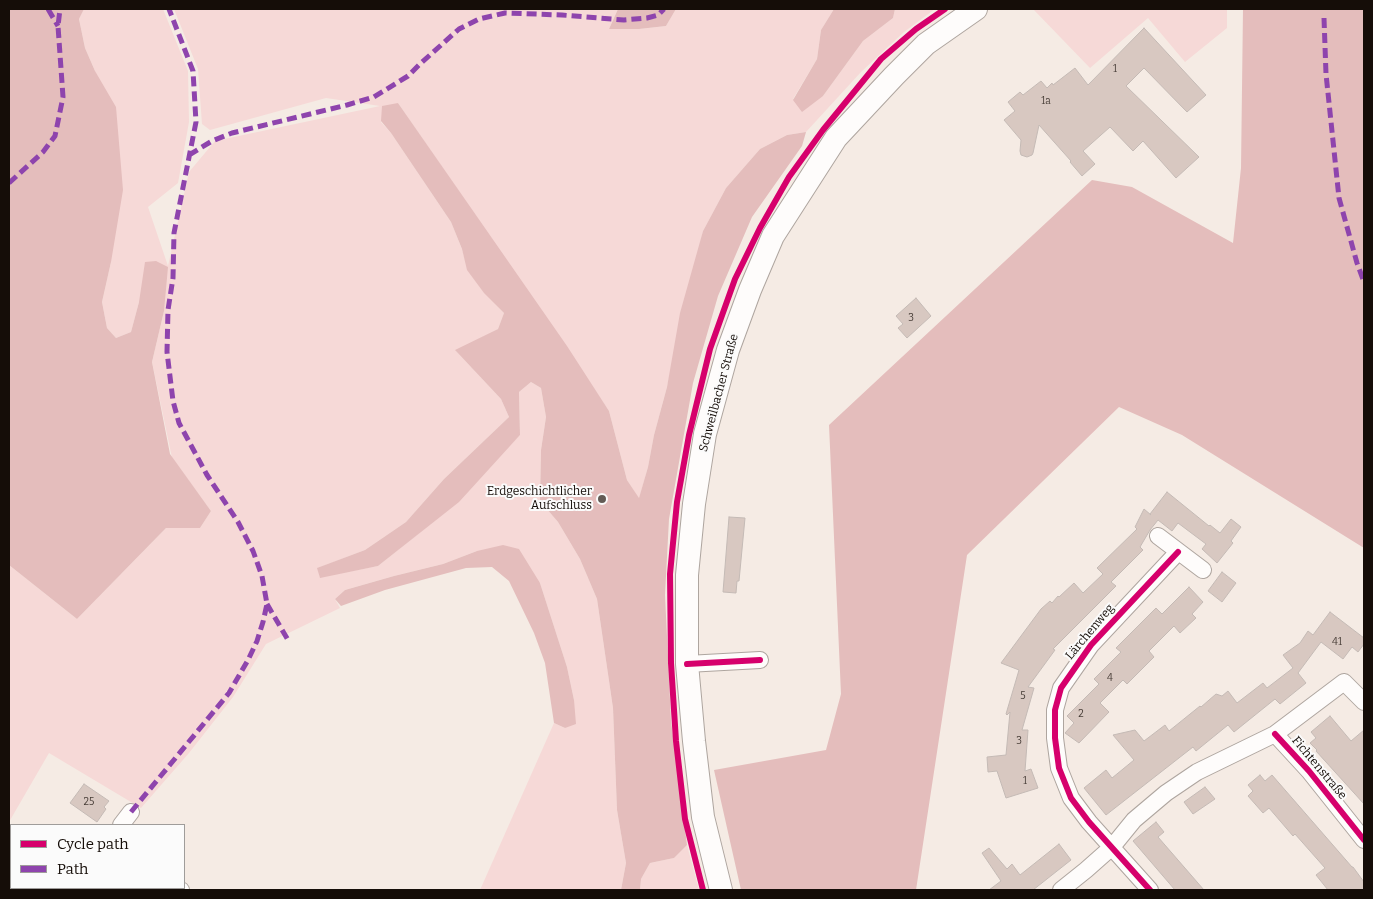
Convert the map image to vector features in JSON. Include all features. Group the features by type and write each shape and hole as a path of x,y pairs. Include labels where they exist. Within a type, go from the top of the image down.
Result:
{"main road":[{"name":"Schweilbacher Straße","path":"721,890 703,817 694,741 687,664 688,575 694,504 706,434 728,350 750,290 773,236 836,138 926,44 976,9"}],"street":[{"path":"1158,536 1203,570"},
{"name":"Lärchenweg","path":"1150,890 1089,822 1071,798 1059,768 1055,738 1055,710 1061,688 1090,645 1178,552"},
{"path":"687,664 760,660"},
{"path":"1061,890 1112,847 1134,820 1166,793 1197,772 1275,734 1344,682 1364,702"},
{"name":"Fichtenstraße","path":"1275,734 1309,771 1364,840"}],"shaded area":[{"path":"9,9 84,9 79,19 85,48 95,71 116,107 123,190 102,302 107,328 116,338 131,332 139,302 145,262 156,261 168,267 164,311 152,362 170,454 211,511 200,528 166,528 77,619 9,565"},
{"path":"84,9 163,9 188,71 189,122 178,183 148,207 168,266 189,172 215,141 380,106 326,98 210,130 202,124 198,69 174,9 618,9 609,29 639,29 666,26 676,9 834,9 821,30 817,59 793,99 823,96 863,41 893,18 895,9 935,9 904,32 861,72 806,132 787,135 760,149 726,188 703,231 639,499 627,480 609,411 398,103 381,122 391,133 451,222 468,270 484,292 504,313 498,329 456,351 501,399 509,417 444,479 406,522 365,550 318,568 320,577 378,566 418,534 520,435 519,392 531,382 541,388 546,417 541,450 540,501 558,522 580,559 597,599 613,708 617,810 626,863 621,890 480,890 554,723 565,728 574,700 567,667 540,583 477,551 443,564 345,590 335,599 340,608 266,644 233,697 189,753 141,808 49,753 9,822 9,565 77,619 166,528 200,528 211,511 172,458 152,362 164,311 139,302 131,332 116,338 107,328 102,302 111,262 95,71 85,48 79,19"},
{"path":"618,9 676,9 666,26 639,29 609,29"},
{"path":"834,9 895,9 893,18 863,41 823,96 802,112 793,100 817,59 821,30"},
{"path":"1033,9 1227,9 1227,28 1185,62 1148,18 1090,68"},
{"path":"1243,9 1364,9 1364,548 1182,435 1119,407 967,555 916,890 741,890 714,770 826,750 841,694 829,425 1092,180 1132,187 1233,243 1241,168"},
{"path":"398,103 567,346 609,411 627,480 639,498 667,387 680,313 703,231 726,188 760,149 787,135 806,132 802,146 752,217 718,296 693,383 669,519 665,595 671,721 687,845 674,858 650,863 641,879 640,890 621,890 626,863 617,810 613,708 597,599 580,559 558,522 540,501 541,450 546,417 541,388 531,382 519,392 520,435 459,502 378,566 320,578 317,568 365,550 406,522 444,479 509,417 501,399 455,350 498,329 504,313 484,293 467,270 462,249 451,222 381,121 382,106"},
{"path":"503,545 519,549 540,583 567,667 574,700 576,724 565,728 554,723 545,663 534,633 509,581 492,567 466,568 385,590 341,606 335,599 345,590 443,564 477,551"},
{"path":"687,845 699,890 640,890 641,879 650,863 674,858"}],"building":[{"path":"1144,28 1206,95 1187,112 1144,68 1126,86 1199,157 1176,178 1143,141 1133,151 1110,127 1083,151 1095,164 1082,176 1039,125 1032,155 1027,157 1021,155 1021,140 1004,120 1015,111 1008,102 1020,92 1023,95 1041,81 1047,88 1052,83 1053,85 1075,68 1088,85"},
{"path":"916,298 931,316 907,338 898,328 903,324 896,316"},
{"path":"1167,492 1220,533 1231,519 1241,527 1231,541 1233,543 1217,563 1202,549 1206,544 1178,523 1172,531 1158,520 1140,547 1143,550 1111,582 1116,586 1053,649 1055,650 1028,687 1034,688 1022,730 1028,730 1025,771 1031,769 1038,788 1006,798 997,771 988,772 987,757 1006,755 1010,712 1006,714 1019,670 1001,663 1041,609 1050,601 1052,603 1074,583 1083,593 1103,574 1097,568 1137,529 1135,527 1144,509 1151,515"},
{"path":"729,517 745,518 739,581 737,581 736,593 723,592"},
{"path":"1222,572 1236,583 1222,602 1208,591"},
{"path":"1189,587 1203,602 1192,614 1196,618 1180,633 1174,626 1149,651 1154,657 1127,684 1123,680 1100,703 1109,712 1079,743 1065,733 1074,723 1067,716 1099,684 1094,679 1121,652 1116,648 1156,608 1162,614"},
{"path":"1330,612 1364,638 1364,644 1358,652 1352,647 1343,659 1321,642 1298,673 1306,683 1280,704 1275,699 1234,732 1228,725 1196,751 1193,747 1106,815 1084,788 1106,770 1112,778 1134,760 1113,735 1135,730 1144,741 1165,725 1169,731 1216,694 1222,696 1228,691 1237,703 1263,683 1267,688 1293,668 1283,655 1300,643 1308,631 1313,635"},
{"path":"1330,716 1351,741 1364,730 1364,804 1310,743 1316,738 1311,732"},
{"path":"1260,775 1265,781 1272,775 1353,867 1364,882 1364,890 1328,890 1316,875 1325,868 1295,834 1293,836 1269,808 1263,813 1248,796 1253,791 1248,785"},
{"path":"84,784 109,801 97,822 70,803"},
{"path":"1205,787 1215,799 1193,814 1184,802"},
{"path":"1156,822 1164,832 1158,837 1204,890 1175,890 1133,841"},
{"path":"1059,844 1071,860 1033,890 989,890 1001,881 982,853 989,848 1007,869 1012,864 1020,875"}],"marked path":[{"path":"48,9 58,26"},
{"path":"9,183 43,152 55,136 63,97 58,26 60,9"},
{"path":"131,812 229,693 257,641 267,604 262,576 253,551 238,522 207,475 179,423 173,401 167,352 168,310 173,278 174,233 196,122 193,71 169,9"},
{"path":"189,155 212,141 232,133 374,97 408,76 459,29 479,19 505,13 624,20 658,15 664,9"},
{"path":"1324,18 1326,74 1339,198 1364,282"},
{"path":"267,604 288,640"}],"cycle path":[{"path":"703,890 685,819 676,741 671,663 670,574 677,502 689,435 710,349 735,279 760,228 789,177 823,130 881,59 916,29 945,9"},
{"path":"1150,890 1089,822 1071,798 1059,768 1055,738 1055,710 1061,688 1091,645 1178,552"},
{"path":"687,664 760,660"},
{"path":"1275,734 1309,771 1364,840"}],"place":[{"name":"Erdgeschichtlicher Aufschluss","path":"602,499"}]}
